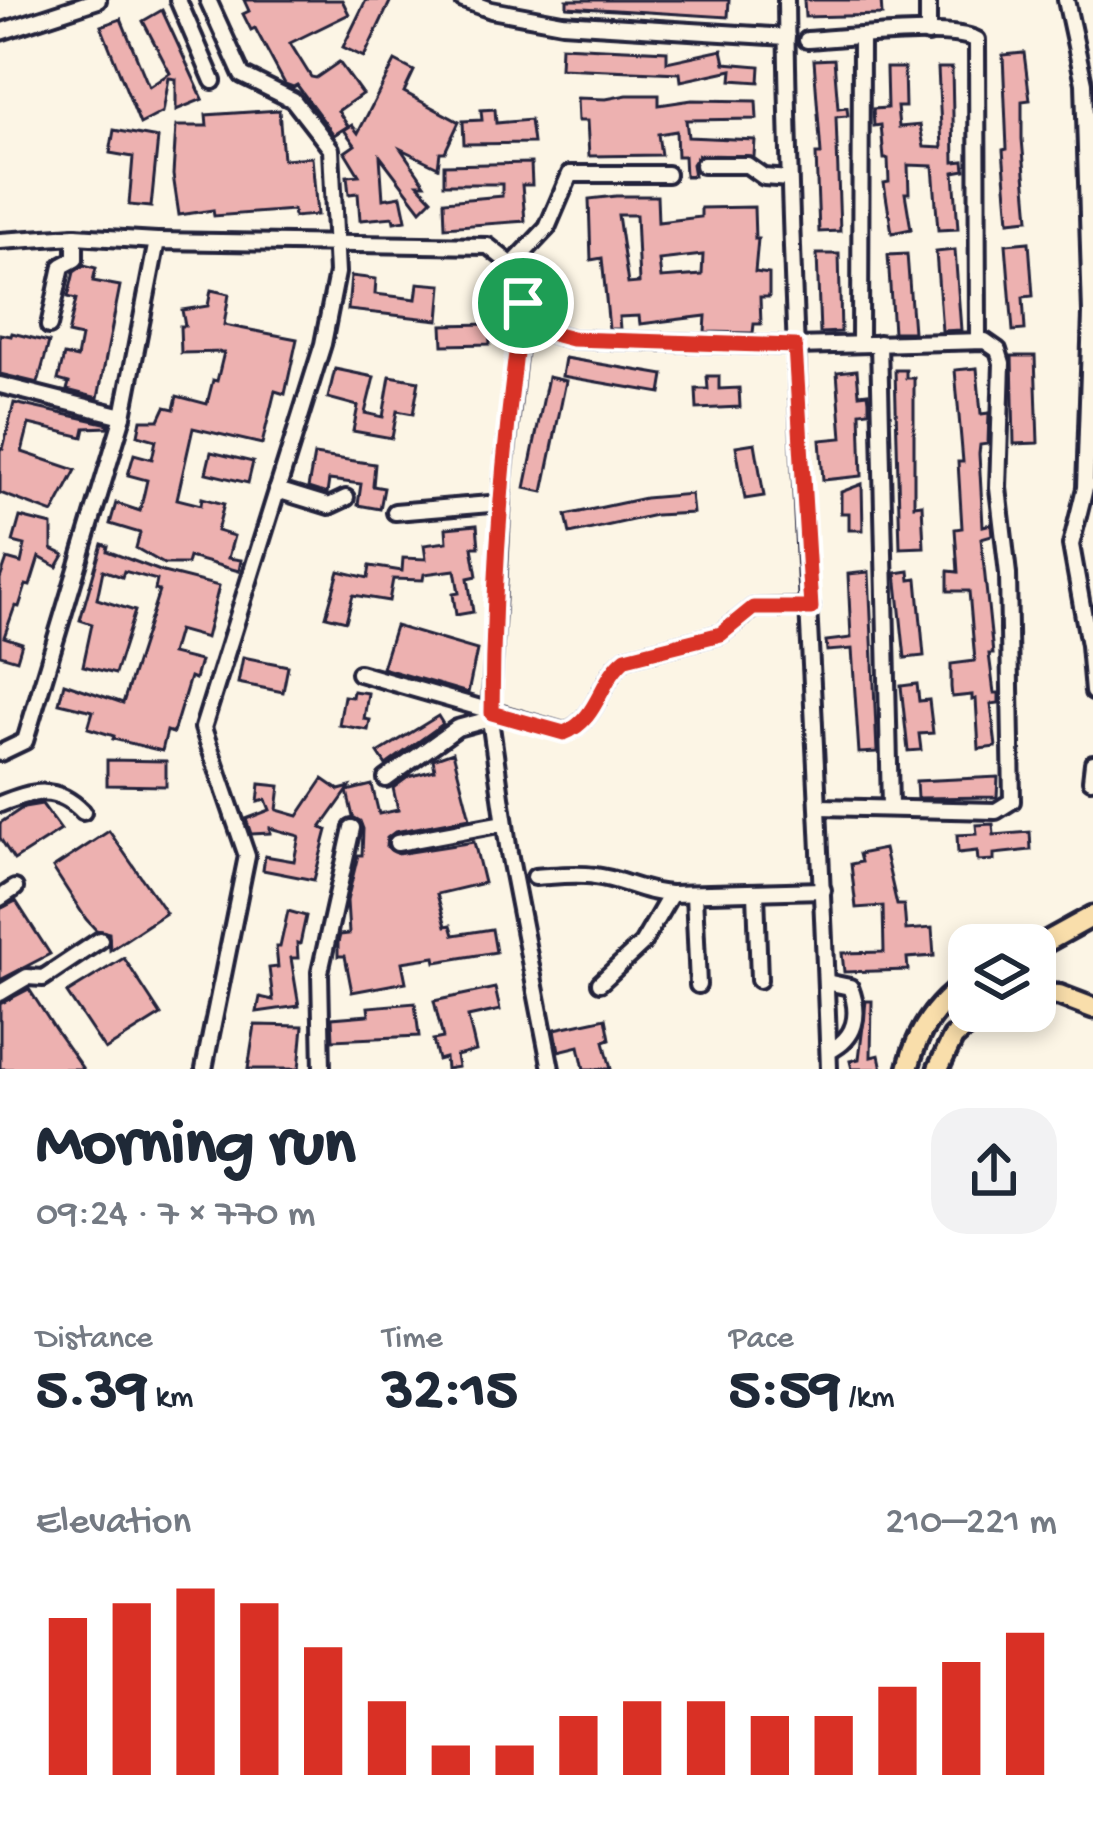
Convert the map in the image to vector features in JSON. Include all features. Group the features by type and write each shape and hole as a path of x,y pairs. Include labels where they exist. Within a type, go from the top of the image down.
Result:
{"highway":[{"path":"1056,936 1093,916"},
{"path":"1056,995 1093,1008"},
{"path":"908,1069 917,1038 948,996"},
{"path":"938,1069 959,1032"}],"street":[{"path":"0,32 52,8 98,0"},
{"path":"178,0 212,81"},
{"path":"204,1069 247,856 202,728 332,310 336,244 331,149 293,100 242,75 208,0"},
{"path":"463,0 562,22 787,37"},
{"path":"786,0 795,346 830,1069"},
{"path":"928,0 928,34"},
{"path":"1066,0 1084,83 1090,314 1085,488 1071,545 1091,644 1093,692"},
{"path":"807,40 974,36 978,46 978,340"},
{"path":"860,344 862,37"},
{"path":"703,165 747,165 764,177 789,178"},
{"path":"512,265 547,228 570,175 667,174"},
{"path":"49,326 62,266 75,259 75,236"},
{"path":"0,241 75,236 488,246 512,265 523,303 502,503 491,716 504,823 551,1069"},
{"path":"0,754 25,741 122,416 157,241"},
{"path":"523,303 553,334 572,339 795,346 992,343 1002,363 998,488 1008,574 1012,800 995,811 820,807"},
{"path":"879,343 890,806"},
{"path":"0,385 122,416"},
{"path":"277,490 329,506 346,498"},
{"path":"395,512 502,503"},
{"path":"359,673 491,716 564,733 583,723 616,666 626,658 721,634 753,608 811,608"},
{"path":"386,778 457,728 491,716"},
{"path":"1091,780 1093,763"},
{"path":"0,804 41,790 58,794 83,812"},
{"path":"397,843 504,823"},
{"path":"322,1069 320,972 352,828"},
{"path":"535,878 590,875 646,893 823,890"},
{"path":"0,898 15,888"},
{"path":"756,892 759,980"},
{"path":"600,983 642,944 671,894"},
{"path":"694,894 698,985"},
{"path":"0,993 27,977 43,978 100,940"},
{"path":"826,982 850,987 855,1027 846,1043 829,1051"}],"building":[{"path":"244,0 342,0 349,14 290,43 311,77 339,62 362,94 338,111 348,126 334,135 297,85 285,84 243,14 249,11"},
{"path":"366,0 391,0 364,57 343,47"},
{"path":"567,0 729,0 728,17 567,7"},
{"path":"804,0 881,0 882,15 805,17"},
{"path":"162,10 203,99 176,110 176,79 169,78 163,112 140,124 101,26 121,19 149,87 170,73 143,21"},
{"path":"561,46 667,51 667,62 722,50 725,63 760,66 759,82 731,80 732,70 681,81 680,73 560,68"},
{"path":"1024,53 1030,100 1022,101 1022,139 1029,219 1009,221 1003,55"},
{"path":"834,59 838,108 847,107 848,116 836,117 840,231 819,232 816,154 821,154 814,60"},
{"path":"395,61 414,71 404,92 459,122 445,152 440,152 438,167 401,149 425,184 418,184 432,199 421,210 380,156 383,199 401,196 406,220 360,220 358,193 349,194 347,176 359,175 345,152 355,145 344,130 352,125 358,133"},
{"path":"886,68 904,68 905,107 897,107 899,127 920,125 924,147 942,148 938,68 952,68 954,162 964,161 965,170 954,172 958,229 938,230 933,166 908,165 909,193 905,193 911,229 892,233 884,183 889,182 888,159 884,159 881,125 874,126 873,109 887,108"},
{"path":"659,95 659,105 692,100 756,101 757,119 686,120 688,137 755,140 754,156 698,155 692,164 694,176 685,176 684,156 677,156 676,131 658,134 661,155 589,156 587,121 578,121 577,98"},
{"path":"495,109 496,123 530,120 533,143 464,144 463,121 482,120 481,110"},
{"path":"279,110 283,159 312,157 317,215 294,217 293,210 214,216 213,210 179,215 173,175 176,126 207,126 206,115"},
{"path":"114,130 158,138 151,207 129,205 133,157 110,153"},
{"path":"531,163 532,185 522,185 525,221 445,227 444,201 502,196 502,184 444,184 444,165"},
{"path":"657,196 658,222 701,217 701,208 754,207 755,272 769,274 769,297 760,297 761,324 754,324 753,333 705,332 706,316 640,324 639,316 619,317 620,329 609,329 602,258 591,260 589,199","holes":["618,215 636,215 639,283 628,284","703,255 702,275 661,278 659,260"]},
{"path":"1029,242 1033,296 1023,297 1025,330 1013,331 1006,244"},
{"path":"955,250 961,330 942,331 936,252"},
{"path":"817,254 839,254 841,332 820,333"},
{"path":"907,254 913,332 893,332 888,255"},
{"path":"84,265 96,268 93,281 120,286 98,398 67,390 69,383 58,380 64,355 77,358 81,337 68,334 76,299 68,297 74,272"},
{"path":"351,276 376,279 375,294 416,299 418,283 442,285 439,320 348,310"},
{"path":"211,290 229,294 224,325 297,339 285,394 275,391 262,444 193,428 177,499 201,505 202,498 224,504 217,531 234,536 228,558 241,560 239,571 189,557 187,564 164,564 136,548 140,533 110,524 116,503 140,511 147,480 128,475 134,454 152,459 156,440 138,435 141,420 159,420 165,407 174,409 177,396 207,404 213,380 217,381 224,352 181,353 182,310 208,306"},
{"path":"489,324 490,344 443,345 442,325"},
{"path":"0,334 49,342 38,383 0,374"},
{"path":"1012,356 1035,356 1038,443 1014,444"},
{"path":"565,358 664,375 661,393 562,376"},
{"path":"977,368 981,414 989,413 988,444 980,445 979,454 983,526 991,524 992,535 981,538 993,654 989,654 994,693 999,693 999,703 991,704 996,747 979,749 976,699 972,695 952,697 951,687 951,664 975,661 969,591 948,591 948,571 958,572 955,529 962,528 958,462 963,462 955,370"},
{"path":"335,369 374,377 365,413 383,417 390,376 419,381 413,414 397,411 392,438 353,431 358,406 328,398"},
{"path":"857,370 859,394 868,393 869,400 869,411 860,412 862,476 823,480 820,440 842,438 837,372"},
{"path":"895,370 906,370 906,378 914,378 914,505 922,504 924,547 900,548"},
{"path":"707,376 719,376 719,389 739,388 740,407 697,409 696,389 708,389"},
{"path":"548,377 566,381 543,492 525,488"},
{"path":"14,403 109,424 85,428 83,437 29,424 22,452 76,470 53,513 0,493 0,448"},
{"path":"755,443 764,496 745,499 736,446"},
{"path":"211,452 253,462 248,483 206,473"},
{"path":"314,455 375,464 373,486 384,488 380,509 358,505 361,484 329,480 327,494 308,488"},
{"path":"862,484 863,530 849,530 849,513 841,513 841,492"},
{"path":"691,494 693,513 655,515 570,534 566,515 645,498"},
{"path":"20,517 52,525 52,549 64,555 57,567 39,557 30,586 26,585 19,607 15,606 4,637 22,643 17,660 0,655 0,579 7,559 21,563 25,545 13,542"},
{"path":"477,525 479,547 472,547 477,576 468,578 473,612 456,615 455,570 424,574 423,580 393,579 389,601 353,595 346,621 326,616 339,571 368,578 370,566 402,571 403,558 426,559 424,545 447,542 446,528"},
{"path":"102,544 108,546 107,551 163,572 219,586 206,638 178,630 171,654 200,661 162,751 88,728 93,711 59,703 64,683 123,703 159,591 155,590 157,580 103,570 97,599 135,611 115,674 83,666 92,624 80,620"},
{"path":"909,571 910,580 917,579 924,656 905,658 896,573"},
{"path":"869,572 877,752 859,753 852,649 827,651 826,641 851,638 848,574"},
{"path":"395,626 477,650 468,693 382,668"},
{"path":"243,657 288,666 283,692 238,683"},
{"path":"917,684 919,701 929,700 933,733 919,734 921,750 908,751 901,686"},
{"path":"353,691 368,693 364,719 370,720 368,730 339,725 344,696 352,697"},
{"path":"438,716 443,724 386,765 378,753"},
{"path":"453,752 470,818 395,832 386,846 398,854 474,842 484,883 437,894 446,926 451,925 454,935 492,929 496,952 402,962 406,982 352,992 338,943 340,935 349,934 347,901 358,855 362,855 363,829 353,817 347,791 372,785 379,814 398,810 393,788 408,777 435,770 433,759"},
{"path":"107,760 166,761 166,786 107,785"},
{"path":"998,777 997,797 917,798 916,781"},
{"path":"323,779 339,790 350,787 321,828 327,830 314,880 263,870 265,856 294,861 299,836 270,828 270,833 251,834 246,819 270,810 266,800 258,802 260,784 280,786 277,810 298,816"},
{"path":"42,804 61,830 14,860 0,838 0,823 24,807"},
{"path":"993,824 994,835 1030,832 1031,850 994,854 994,860 978,861 977,851 958,853 957,835 977,834 976,825"},
{"path":"109,831 166,913 110,950 109,933 96,930 86,919 53,868"},
{"path":"884,849 897,905 904,905 906,930 932,928 934,956 907,958 908,970 844,972 842,953 884,952 883,906 856,908 851,864 861,862 859,854"},
{"path":"16,901 50,954 0,980 0,909"},
{"path":"288,911 306,916 297,943 298,958 291,958 299,1006 257,1012 260,997 273,1000 269,968 278,967 276,947 280,947"},
{"path":"124,958 161,1015 105,1050 67,993"},
{"path":"495,988 500,1010 468,1017 476,1051 456,1056 458,1067 446,1069 445,1058 438,1060 433,1040 443,1038 434,1001"},
{"path":"29,989 83,1069 0,1069 0,1004"},
{"path":"866,1001 872,1001 871,1057 879,1055 882,1069 852,1069 850,1061 859,1059"},
{"path":"415,1003 419,1036 333,1040 332,1018 369,1015 368,1007"},
{"path":"606,1018 610,1039 604,1041 611,1069 584,1069 579,1046 559,1051 555,1029"},
{"path":"255,1025 303,1026 299,1069 248,1069"}],"route":[{"path":"523,303 553,334 572,339 795,346 811,608 753,608 721,634 626,658 616,666 583,723 564,733 492,713 503,478 523,303"}]}
